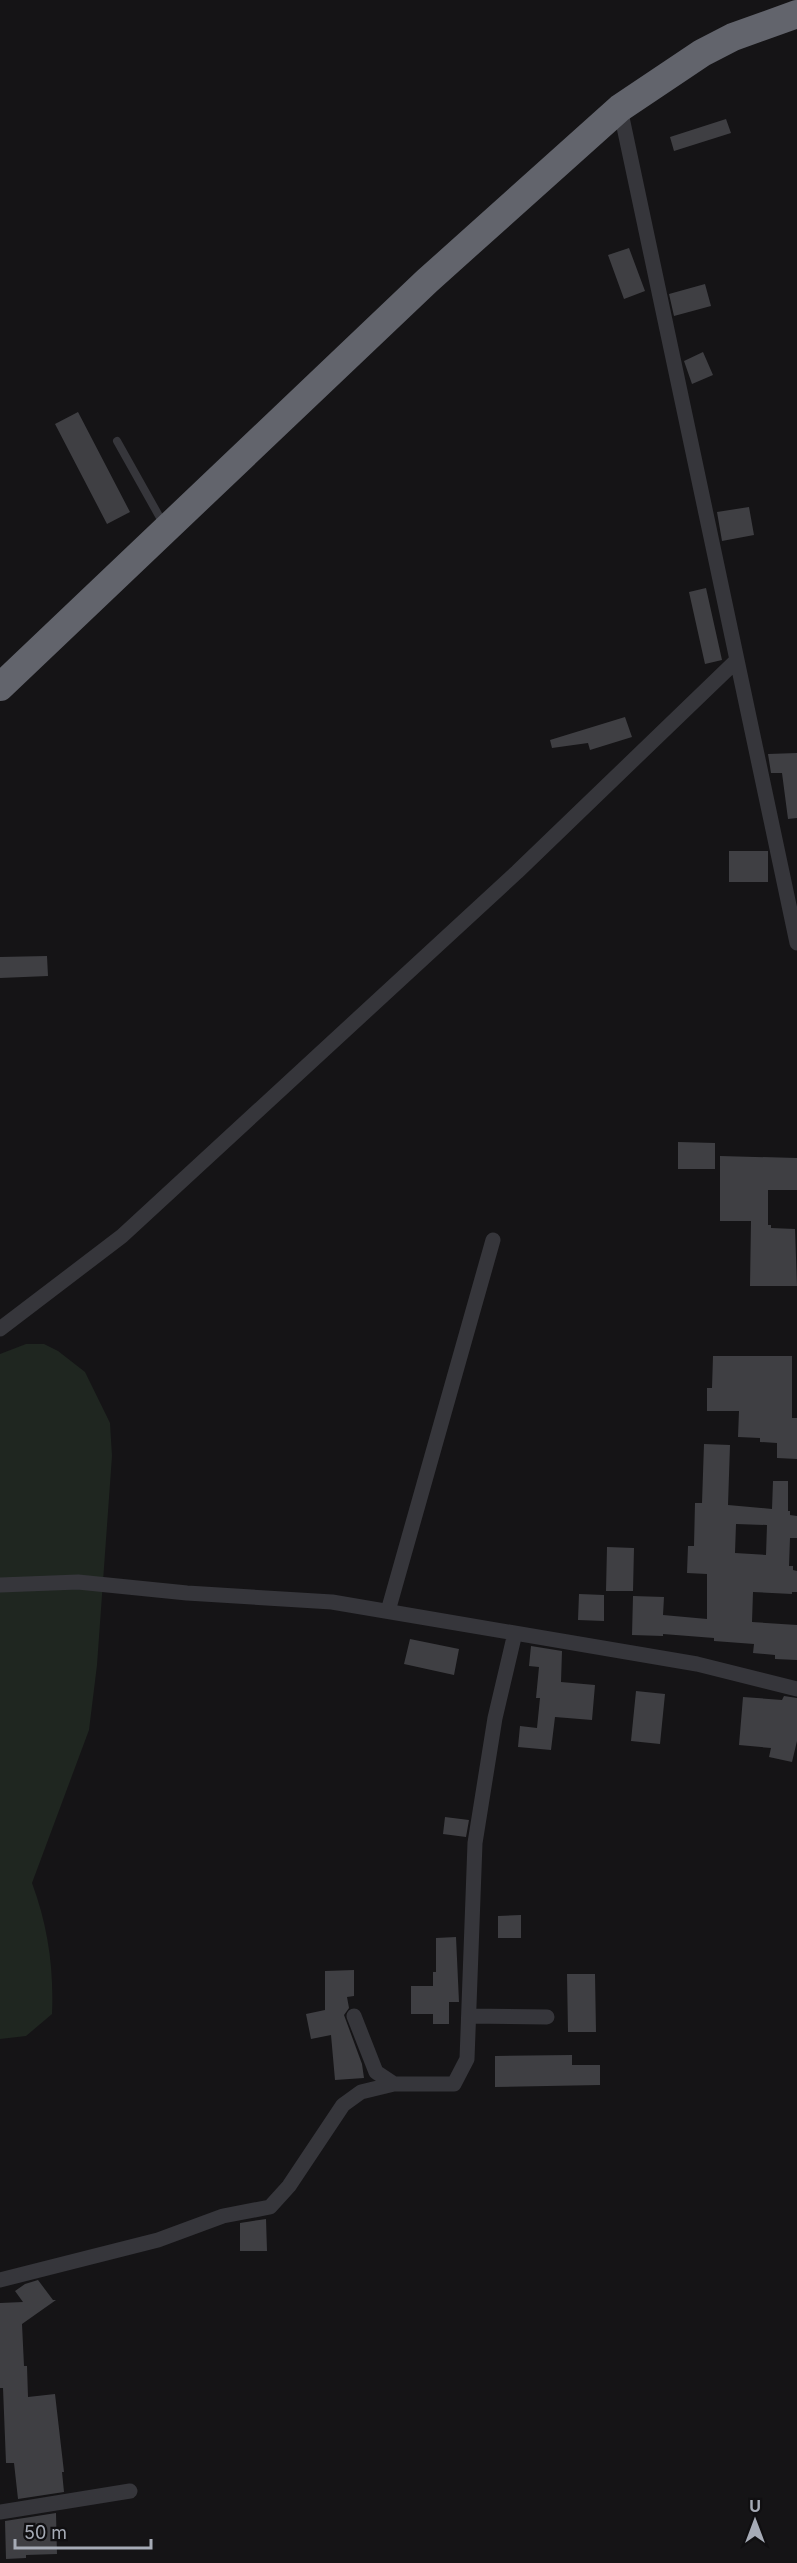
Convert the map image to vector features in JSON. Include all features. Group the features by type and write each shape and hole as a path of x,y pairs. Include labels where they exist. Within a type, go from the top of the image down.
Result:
{"highway":[{"path":"0,687 165,528 427,282 621,108 702,53 734,37 797,14"}],"street":[{"path":"621,108 737,660 791,883 797,943"},
{"path":"0,1329 122,1236 517,872 737,660"},
{"path":"388,1611 493,1240"},
{"path":"0,1585 78,1582 187,1593 332,1602 697,1664 797,1689"},
{"path":"0,2280 158,2240 223,2216 270,2207 289,2186 343,2106 361,2092 394,2084 454,2084 467,2060 475,1843 495,1718 515,1633"},
{"path":"354,2016 376,2072 394,2084"},
{"path":"469,2016 547,2017"},
{"path":"0,2512 130,2491"}],"lane":[{"path":"117,441 165,528"}],"shaded area":[{"path":"26,1344 44,1344 58,1351 85,1372 110,1423 112,1456 97,1665 89,1730 32,1883 49,1948 52,2014 26,2036 0,2039 0,1354"}],"building":[{"path":"726,119 731,133 674,151 670,137"},
{"path":"629,248 645,291 624,299 608,255"},
{"path":"705,284 711,306 674,316 669,294"},
{"path":"703,352 713,375 692,384 684,361"},
{"path":"78,412 130,512 107,524 55,424"},
{"path":"749,507 754,535 722,541 717,512"},
{"path":"706,588 722,660 705,664 689,592"},
{"path":"625,717 632,737 590,750 588,743 552,748 550,740"},
{"path":"797,753 797,818 788,819 782,773 771,773 768,754"},
{"path":"729,851 768,851 768,882 729,882"},
{"path":"47,956 48,976 0,978 0,957"},
{"path":"678,1142 715,1143 715,1169 678,1169"},
{"path":"720,1156 797,1158 797,1190 768,1190 768,1225 771,1225 771,1228 795,1229 797,1286 750,1286 751,1221 720,1221"},
{"path":"713,1356 792,1356 792,1418 797,1418 797,1459 777,1458 777,1443 760,1442 760,1438 738,1437 739,1411 707,1411 707,1388 712,1388"},
{"path":"704,1444 730,1445 728,1505 772,1509 773,1481 788,1481 788,1511 790,1515 797,1516 797,1538 790,1538 789,1566 793,1566 793,1570 797,1571 797,1592 792,1592 792,1594 753,1592 752,1622 797,1625 797,1660 775,1659 775,1655 753,1653 754,1644 663,1634 663,1636 632,1635 633,1596 664,1597 663,1615 707,1619 707,1574 687,1573 688,1546 694,1546 695,1503 702,1503","holes":["736,1524 767,1525 766,1555 735,1553"]},
{"path":"607,1547 634,1548 633,1591 606,1591"},
{"path":"579,1594 604,1595 604,1621 578,1620"},
{"path":"410,1639 459,1649 454,1675 404,1664"},
{"path":"531,1646 562,1651 561,1682 595,1685 592,1720 555,1717 551,1750 518,1747 520,1726 537,1728 540,1698 536,1698 539,1667 529,1666"},
{"path":"636,1691 665,1694 660,1744 631,1741"},
{"path":"784,1696 797,1698 797,1741 792,1762 769,1757 771,1748 739,1745 743,1697 782,1700"},
{"path":"445,1817 469,1820 466,1837 443,1834"},
{"path":"521,1915 521,1938 498,1938 498,1916"},
{"path":"456,1937 459,2002 449,2002 449,2024 433,2024 433,2014 411,2014 411,1986 433,1986 433,1972 436,1972 436,1938"},
{"path":"354,1970 354,1996 347,1997 349,2008 344,2015 362,2064 364,2078 335,2080 331,2035 311,2039 306,2014 325,2010 325,1971"},
{"path":"567,1974 595,1974 596,2032 568,2032"},
{"path":"572,2055 572,2065 600,2065 600,2085 495,2087 495,2056"},
{"path":"266,2219 267,2251 240,2251 240,2223"},
{"path":"38,2280 53,2300 56,2300 22,2324 24,2366 27,2366 28,2397 55,2394 64,2472 62,2472 64,2492 18,2499 14,2463 6,2463 3,2388 0,2388 0,2303 23,2302 15,2291 25,2284"},
{"path":"56,2513 57,2554 26,2555 26,2558 6,2559 5,2521"}]}
